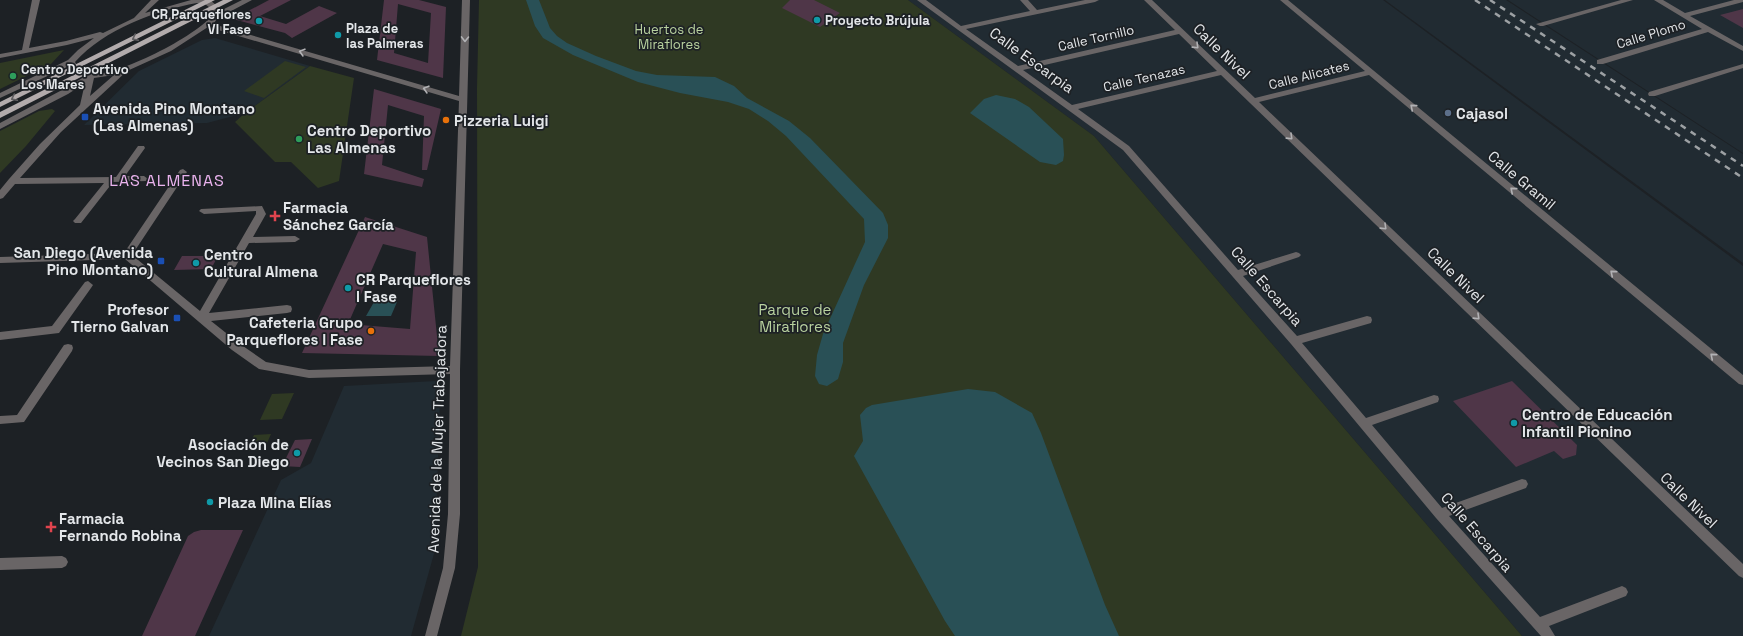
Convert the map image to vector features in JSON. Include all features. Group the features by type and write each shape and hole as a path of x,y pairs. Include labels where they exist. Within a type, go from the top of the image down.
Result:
{"main road":[{"path":"0,105 72,65 211,3 228,0"},
{"path":"0,115 87,75 211,3"}],"street":[{"path":"25,51 36,0"},
{"path":"133,21 155,0"},
{"path":"216,16 248,0"},
{"name":"Avenida de la Mujer Trabajadora","path":"431,636 449,568 454,514 455,370 466,0"},
{"name":"Calle Escarpia","path":"921,0 1126,148 1295,341 1440,514 1548,636"},
{"path":"1024,0 1035,12"},
{"path":"961,28 1095,0"},
{"name":"Calle Nivel","path":"1148,0 1743,572"},
{"name":"Calle Gramil","path":"1284,0 1743,381"},
{"path":"1540,24 1629,0"},
{"path":"1658,0 1743,49"},
{"path":"1684,15 1738,0"},
{"path":"0,96 72,65 79,52 95,40 133,21 161,10 188,1 211,3 219,11 208,25 164,50 126,68 108,74 87,75 65,92 0,126"},
{"path":"208,25 464,100"},
{"name":"Calle Plomo","path":"1600,62 1709,29"},
{"path":"0,56 67,43 114,30"},
{"name":"Calle Tornillo","path":"1016,69 1181,31"},
{"path":"67,43 79,46 79,52"},
{"path":"72,65 87,75 89,88 84,104"},
{"path":"1652,94 1743,66"},
{"path":"0,196 47,141 84,104 126,68"},
{"name":"Calle Tenazas","path":"1072,108 1223,72"},
{"name":"Calle Alicates","path":"1254,102 1371,72"},
{"path":"65,92 79,88 89,88"},
{"path":"78,222 141,148"},
{"path":"127,256 183,172"},
{"path":"12,181 144,179"},
{"path":"201,318 261,214 259,208 204,211"},
{"path":"247,240 295,239"},
{"path":"1237,274 1296,255"},
{"path":"0,260 127,256 236,347 264,366 309,374 455,370"},
{"path":"0,336 55,330 88,284"},
{"path":"201,318 287,309"},
{"path":"1295,341 1367,320"},
{"path":"0,420 20,419 68,348"},
{"path":"1364,423 1434,398"},
{"path":"1440,514 1522,484"},
{"path":"0,564 62,562"},
{"path":"1538,624 1622,592"}],"shaded area":[{"path":"908,0 1383,0 1743,266 1743,636 1522,636 1094,136"},
{"path":"1385,0 1506,0 1743,154 1743,263"},
{"path":"1508,0 1743,0 1743,153"},
{"path":"215,38 310,66 245,113 207,123 84,125 139,71 202,40"},
{"path":"436,381 440,397 435,550 411,636 209,636 281,480 311,463 344,386"}],"green space":[{"name":"Parque de Miraflores","path":"479,0 908,0 1094,136 1522,636 461,636 478,567 477,88"},
{"name":"Centro Deportivo Los Mares","path":"64,50 51,64 0,89 0,63"},
{"path":"285,61 306,67 264,98 244,91"},
{"name":"Centro Deportivo Las Almenas","path":"310,66 354,78 339,181 318,188 291,162 275,162 235,122 245,113"},
{"path":"52,109 55,111 26,146 0,173 0,131 39,111"},
{"path":"294,393 282,419 260,420 272,394"},
{"path":"271,434 264,450 247,451 254,435"}],"water":[{"path":"526,0 539,0 550,28 557,36 567,43 596,56 636,71 657,75 715,77 734,86 747,98 789,121 810,138 883,213 888,225 888,238 864,285 843,343 843,362 838,379 827,386 819,384 815,376 817,355 823,334 865,242 864,219 786,136 768,121 749,109 728,102 680,93 638,82 573,55 543,38 535,26"},
{"path":"996,95 1015,99 1029,107 1063,139 1063,161 1056,165 1040,162 970,113 984,99"},
{"path":"374,302 397,302 391,316 366,316"},
{"path":"968,389 995,392 1032,413 1041,433 1105,605 1119,636 955,636 945,621 854,456 863,441 860,415 866,408 872,405"}],"building":[{"name":"CR Parqueflores VI Fase","path":"269,0 291,0 260,16 286,24 319,6 337,13 292,38 285,33 233,19"},
{"path":"384,0 419,0 446,7 443,78 377,60","holes":["398,4 431,13 428,63 394,53"]},
{"name":"Proyecto Brújula","path":"790,0 814,0 840,13 820,27 782,8"},
{"path":"1743,9 1743,28 1720,15"},
{"path":"374,89 441,109 427,170 422,170 424,116 388,105 382,165 424,179 422,187 364,174"},
{"name":"CR Parqueflores I Fase","path":"365,217 427,237 439,356 302,353","holes":["383,244 416,252 410,329 348,324"]},
{"name":"Centro Cultural Almena","path":"182,256 218,256 211,269 174,270"},
{"name":"Centro de Educación Infantil Pionino","path":"1512,381 1577,445 1576,455 1563,459 1554,451 1516,467 1453,401"},
{"name":"Asociación de Vecinos San Diego","path":"312,439 300,467 282,466 295,440"},
{"path":"201,530 243,530 195,636 142,636 188,536"}],"railway":[{"path":"1475,0 1743,178"},
{"path":"1490,0 1743,166"}],"place":[{"name":"Proyecto Brújula","path":"817,20"},
{"name":"CR Parqueflores VI Fase","path":"259,21"},
{"name":"Plaza de las Palmeras","path":"338,35"},
{"name":"Centro Deportivo Los Mares","path":"13,76"},
{"name":"Cajasol","path":"1448,113"},
{"name":"Avenida Pino Montano (Las Almenas)","path":"85,117"},
{"name":"Pizzeria Luigi","path":"446,120"},
{"name":"Centro Deportivo Las Almenas","path":"299,139"},
{"name":"Farmacia Sánchez García","path":"275,216"},
{"name":"San Diego (Avenida Pino Montano)","path":"161,261"},
{"name":"Centro Cultural Almena","path":"196,263"},
{"name":"CR Parqueflores I Fase","path":"348,288"},
{"name":"Profesor Tierno Galvan","path":"177,318"},
{"name":"Cafeteria Grupo Parqueflores I Fase","path":"371,331"},
{"name":"Centro de Educación Infantil Pionino","path":"1514,423"},
{"name":"Asociación de Vecinos San Diego","path":"297,453"},
{"name":"Plaza Mina Elías","path":"210,502"},
{"name":"Farmacia Fernando Robina","path":"51,527"}],"district":[{"name":"LAS ALMENAS","path":"167,180"}],"park label":[{"name":"Huertos de Miraflores","path":"669,36"}]}
